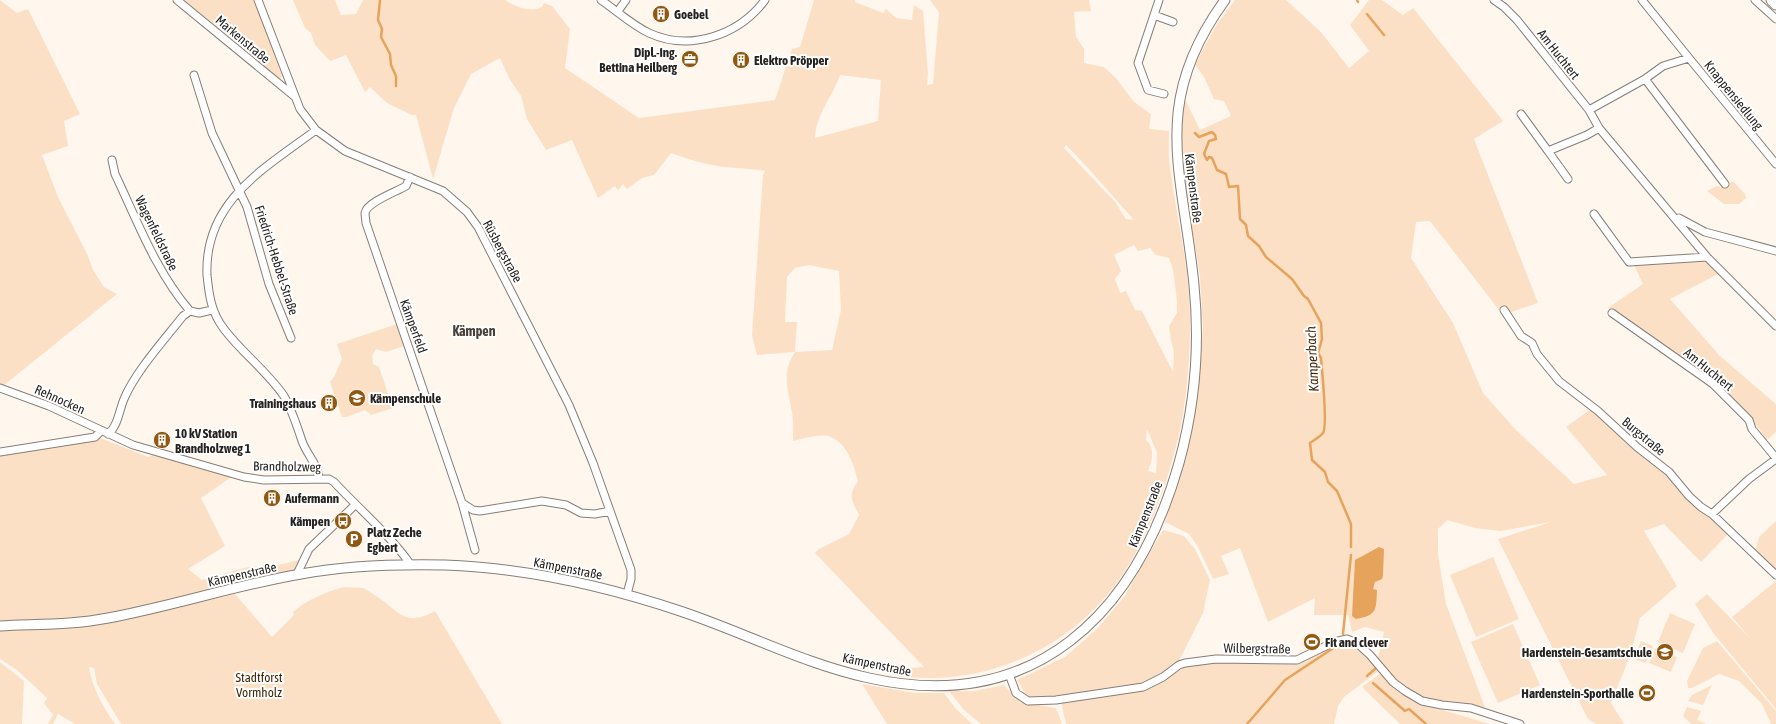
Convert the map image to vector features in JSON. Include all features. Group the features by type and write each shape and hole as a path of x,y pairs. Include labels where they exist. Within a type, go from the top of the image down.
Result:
{"main road":[{"path":"1772,0 1776,4"}],"street":[{"name":"Markenstraße","path":"177,0 294,96"},
{"name":"Rüsbergstraße","path":"258,0 294,96 303,115 316,130 346,151 443,190 467,212 478,227 569,405 631,570 631,579 627,594"},
{"path":"601,0 618,11 639,28 658,37 677,41 698,40 718,36 739,26 757,10 765,0"},
{"path":"618,11 626,0"},
{"path":"1160,0 1138,63 1148,90 1164,94"},
{"name":"Kämpenstraße","path":"0,626 104,619 297,574 362,566 411,565 476,567 514,571 552,577 627,594 686,612 816,663 872,679 900,684 943,686 988,680 1009,674 1058,652 1099,617 1124,587 1141,559 1158,522 1178,466 1194,391 1196,316 1191,258 1176,163 1176,129 1179,97 1190,60 1211,18 1225,0"},
{"name":"Am Huchtert","path":"1494,0 1504,7 1517,20 1589,110 1599,128 1673,214 1707,257 1776,326"},
{"name":"Knappensiedlung","path":"1642,0 1776,164"},
{"path":"1755,0 1776,19"},
{"path":"1154,15 1173,22"},
{"name":"Knappensiedlung","path":"1589,110 1645,79 1663,66 1689,58"},
{"name":"Friedrich-Hebbel-Straße","path":"194,75 212,133 239,190 254,228 269,284 291,338"},
{"path":"1645,79 1725,184"},
{"path":"1521,114 1568,179"},
{"path":"1548,151 1587,135 1599,128"},
{"path":"316,130 248,181 239,190 221,216 212,237 207,271 212,310 234,342 273,383 284,397 304,447 318,469 319,479"},
{"name":"Wagenfeldstraße","path":"112,160 115,174 165,278 176,295 190,311"},
{"name":"Kämperfeld","path":"410,177 406,186 373,202 367,208 365,213 366,222 462,503 475,550"},
{"path":"1594,214 1629,262 1707,257"},
{"name":"Am Huchtert","path":"1673,214 1696,229 1776,250"},
{"path":"108,434 114,430 124,397 132,384 183,316 190,311 199,313 212,310"},
{"name":"Burgstraße","path":"1504,310 1521,336 1532,343 1537,354 1559,381 1598,411 1637,447 1669,472 1689,496 1701,507 1712,514 1776,575"},
{"name":"Am Huchtert","path":"1612,312 1713,384 1749,420 1752,429 1776,459 1749,479 1712,514"},
{"name":"Rehnocken","path":"0,388 49,406 108,434"},
{"path":"0,452 95,437 101,431"},
{"name":"Brandholzweg","path":"108,434 133,445 244,477 264,480 329,479 334,482 393,543 411,565"},
{"path":"462,503 473,510 480,511 542,501 566,505 581,513 594,514 610,511"},
{"path":"297,574 309,548 355,504"},
{"name":"Wilbergstraße","path":"1009,674 1016,692 1028,701 1056,700 1143,687 1163,677 1185,662 1216,659 1297,660 1334,642 1347,639 1357,643 1394,682 1405,691 1422,701 1442,706 1471,708 1520,724"}],"green space":[{"path":"0,0 17,13 28,9 80,114 64,121 68,146 42,155 58,197 87,254 93,270 104,287 117,294 3,386 0,385"},
{"path":"182,0 256,0 282,76 281,79 254,61"},
{"path":"293,0 335,0 341,15 356,14 363,0 505,0 518,7 528,9 537,9 542,7 544,3 552,6 570,29 565,68 639,118 775,100 792,49 800,47 814,0 855,0 855,2 883,13 886,9 896,18 912,20 914,5 923,11 928,73 927,85 933,84 939,12 930,0 1089,0 1091,11 1074,12 1076,37 1084,49 1084,63 1104,67 1115,77 1134,102 1151,114 1149,129 1169,131 1169,163 1188,280 1190,317 1189,359 1183,415 1176,448 1156,510 1127,568 1116,584 1095,608 1072,629 1047,646 1019,660 990,670 960,676 929,678 898,676 895,669 924,667 815,553 819,549 849,534 859,515 852,498 853,490 858,481 851,460 845,448 835,439 828,436 816,436 793,441 793,419 787,374 788,367 795,352 757,355 752,335 763,175 765,171 711,165 690,160 671,153 654,175 642,178 627,189 623,184 618,190 615,186 598,198 572,140 546,150 527,119 521,96 509,78 500,58 471,74 454,108 433,179 416,115 412,115 387,103 370,87 365,92 346,55 330,61 315,45 311,33 305,28","holes":["840,75 881,80 878,121 815,138 818,121","1066,145 1134,220 1126,219 1115,202 1064,148","1134,245 1138,251 1150,248 1156,255 1169,258 1173,270 1177,300 1177,313 1169,326 1174,351 1173,372 1142,311 1135,310 1126,291 1120,293 1115,279 1121,271 1114,255","809,265 839,271 841,310 832,350 795,352 797,322 785,322 787,277 795,268","1147,429 1157,453 1156,473 1148,471 1152,455 1149,444 1146,440"]},
{"path":"1235,0 1286,0 1321,32 1349,68 1369,51 1350,25 1369,0 1382,0 1403,15 1413,8 1503,121 1474,139 1538,303 1503,315 1430,221 1416,222 1411,258 1453,323 1483,393 1516,430 1574,484 1607,475 1566,427 1591,409 1669,473 1729,533 1701,562 1664,524 1644,531 1677,586 1640,618 1630,656 1611,703 1624,724 1596,724 1588,719 1498,539 1551,522 1501,531 1475,528 1447,520 1438,529 1438,554 1446,604 1486,710 1423,700 1406,690 1376,661 1381,648 1384,632 1365,627 1352,632 1348,615 1314,615 1315,598 1268,622 1240,548 1221,556 1229,574 1213,579 1198,547 1189,534 1165,522 1192,430 1198,393 1203,327 1200,276 1184,177 1179,127 1184,97 1200,130 1231,116 1224,101 1214,99 1204,77 1195,64 1217,24"},
{"path":"1733,181 1745,194 1746,198 1739,204 1724,204 1707,191 1717,186 1724,188"},
{"path":"1705,261 1718,274 1670,299 1720,356 1776,404 1776,432 1767,440 1751,418 1717,382 1608,308 1643,284 1634,265"},
{"path":"397,324 404,346 386,352 376,349 372,356 373,364 379,367 393,408 371,415 365,410 347,417 342,417 330,382 334,377 342,359 337,344"},
{"path":"100,438 148,457 157,454 233,476 201,498 225,546 188,569 202,580 248,567 278,565 300,560 294,572 98,617 0,624 0,454"},
{"path":"1776,521 1776,570 1756,549 1759,537"},
{"path":"1163,530 1184,536 1195,549 1210,580 1203,613 1178,663 1161,676 1144,684 1039,700 1028,698 1017,680 1065,657 1098,628 1124,597"},
{"path":"1493,557 1519,619 1476,637 1450,575"},
{"path":"1776,581 1776,709 1714,634 1695,604 1707,594 1750,638 1732,617"},
{"name":"Stadtforst Vormholz","path":"344,587 364,588 401,615 408,617 415,618 424,616 435,611 502,724 121,724 97,684 94,668 89,667 90,675 99,697 115,724 75,724 58,714 53,724 48,724 53,715 44,703 47,698 17,670 0,659 0,630 103,624 235,594 272,637 294,615 293,612 298,608 330,591"},
{"path":"1670,613 1695,624 1683,653 1658,642"},
{"path":"1513,624 1540,685 1498,703 1471,642"},
{"path":"1346,641 1356,644 1380,670 1344,697 1338,706 1334,724 1066,724 1061,702 1145,689 1162,682 1187,666 1200,663 1234,662 1294,664 1315,656 1335,644"},
{"path":"1641,641 1653,646 1646,663 1634,659"},
{"path":"1717,641 1776,711 1776,724 1771,724 1762,704 1739,681 1719,674 1692,688 1688,688 1687,681 1703,648"},
{"path":"1655,649 1677,657 1671,672 1649,663"},
{"path":"0,662 24,681 22,724 0,724"},
{"path":"1381,673 1422,704 1490,724 1400,724 1362,687"},
{"path":"862,684 915,693 944,693 956,709 972,724 887,724"},
{"path":"1004,685 1020,702 1056,708 1062,724 981,724 964,710 949,691 974,691"},
{"path":"1712,685 1703,705 1688,701 1692,695"},
{"path":"1687,707 1701,711 1697,720 1706,724 1691,724 1683,716"}],"shaded area":[{"path":"1379,547 1384,549 1383,575 1382,579 1375,582 1373,589 1377,590 1374,611 1368,616 1356,619 1352,616 1355,560"}],"waterway":[{"path":"380,0 378,20 382,29 381,37 390,54 391,65 396,76 396,86"},
{"path":"1367,14 1384,35"},
{"name":"Kamperbach","path":"1195,133 1199,137 1212,132 1215,135 1216,139 1209,141 1204,154 1207,160 1209,157 1212,158 1217,170 1226,174 1229,187 1238,186 1240,219 1246,225 1248,236 1259,246 1266,257 1292,279 1304,296 1308,299 1321,323 1322,339 1318,353 1321,358 1325,420 1323,433 1310,443 1312,460 1325,472 1328,482 1337,491 1351,524 1351,547"},
{"name":"Kamperbach","path":"1343,634 1351,555"},
{"name":"Kamperbach","path":"1247,724 1285,680 1341,643"},
{"path":"1367,676 1376,668 1374,664"},
{"path":"1373,683 1405,711 1409,709 1426,724"}],"place":[{"name":"Goebel","path":"661,14"},
{"name":"Dipl.-Ing. Bettina Heilberg","path":"690,59"},
{"name":"Elektro Pröpper","path":"741,60"},
{"name":"Kämpenschule","path":"357,398"},
{"name":"Trainingshaus","path":"329,403"},
{"name":"10 kV Station Brandholzweg 1","path":"162,440"},
{"name":"Aufermann","path":"272,498"},
{"name":"Kämpen","path":"343,521"},
{"name":"Platz Zeche Egbert","path":"354,539"},
{"name":"Fit and clever","path":"1312,642"},
{"name":"Hardenstein-Gesamtschule","path":"1665,652"},
{"name":"Hardenstein-Sporthalle","path":"1647,693"}],"district":[{"name":"Kämpen","path":"474,331"}]}
